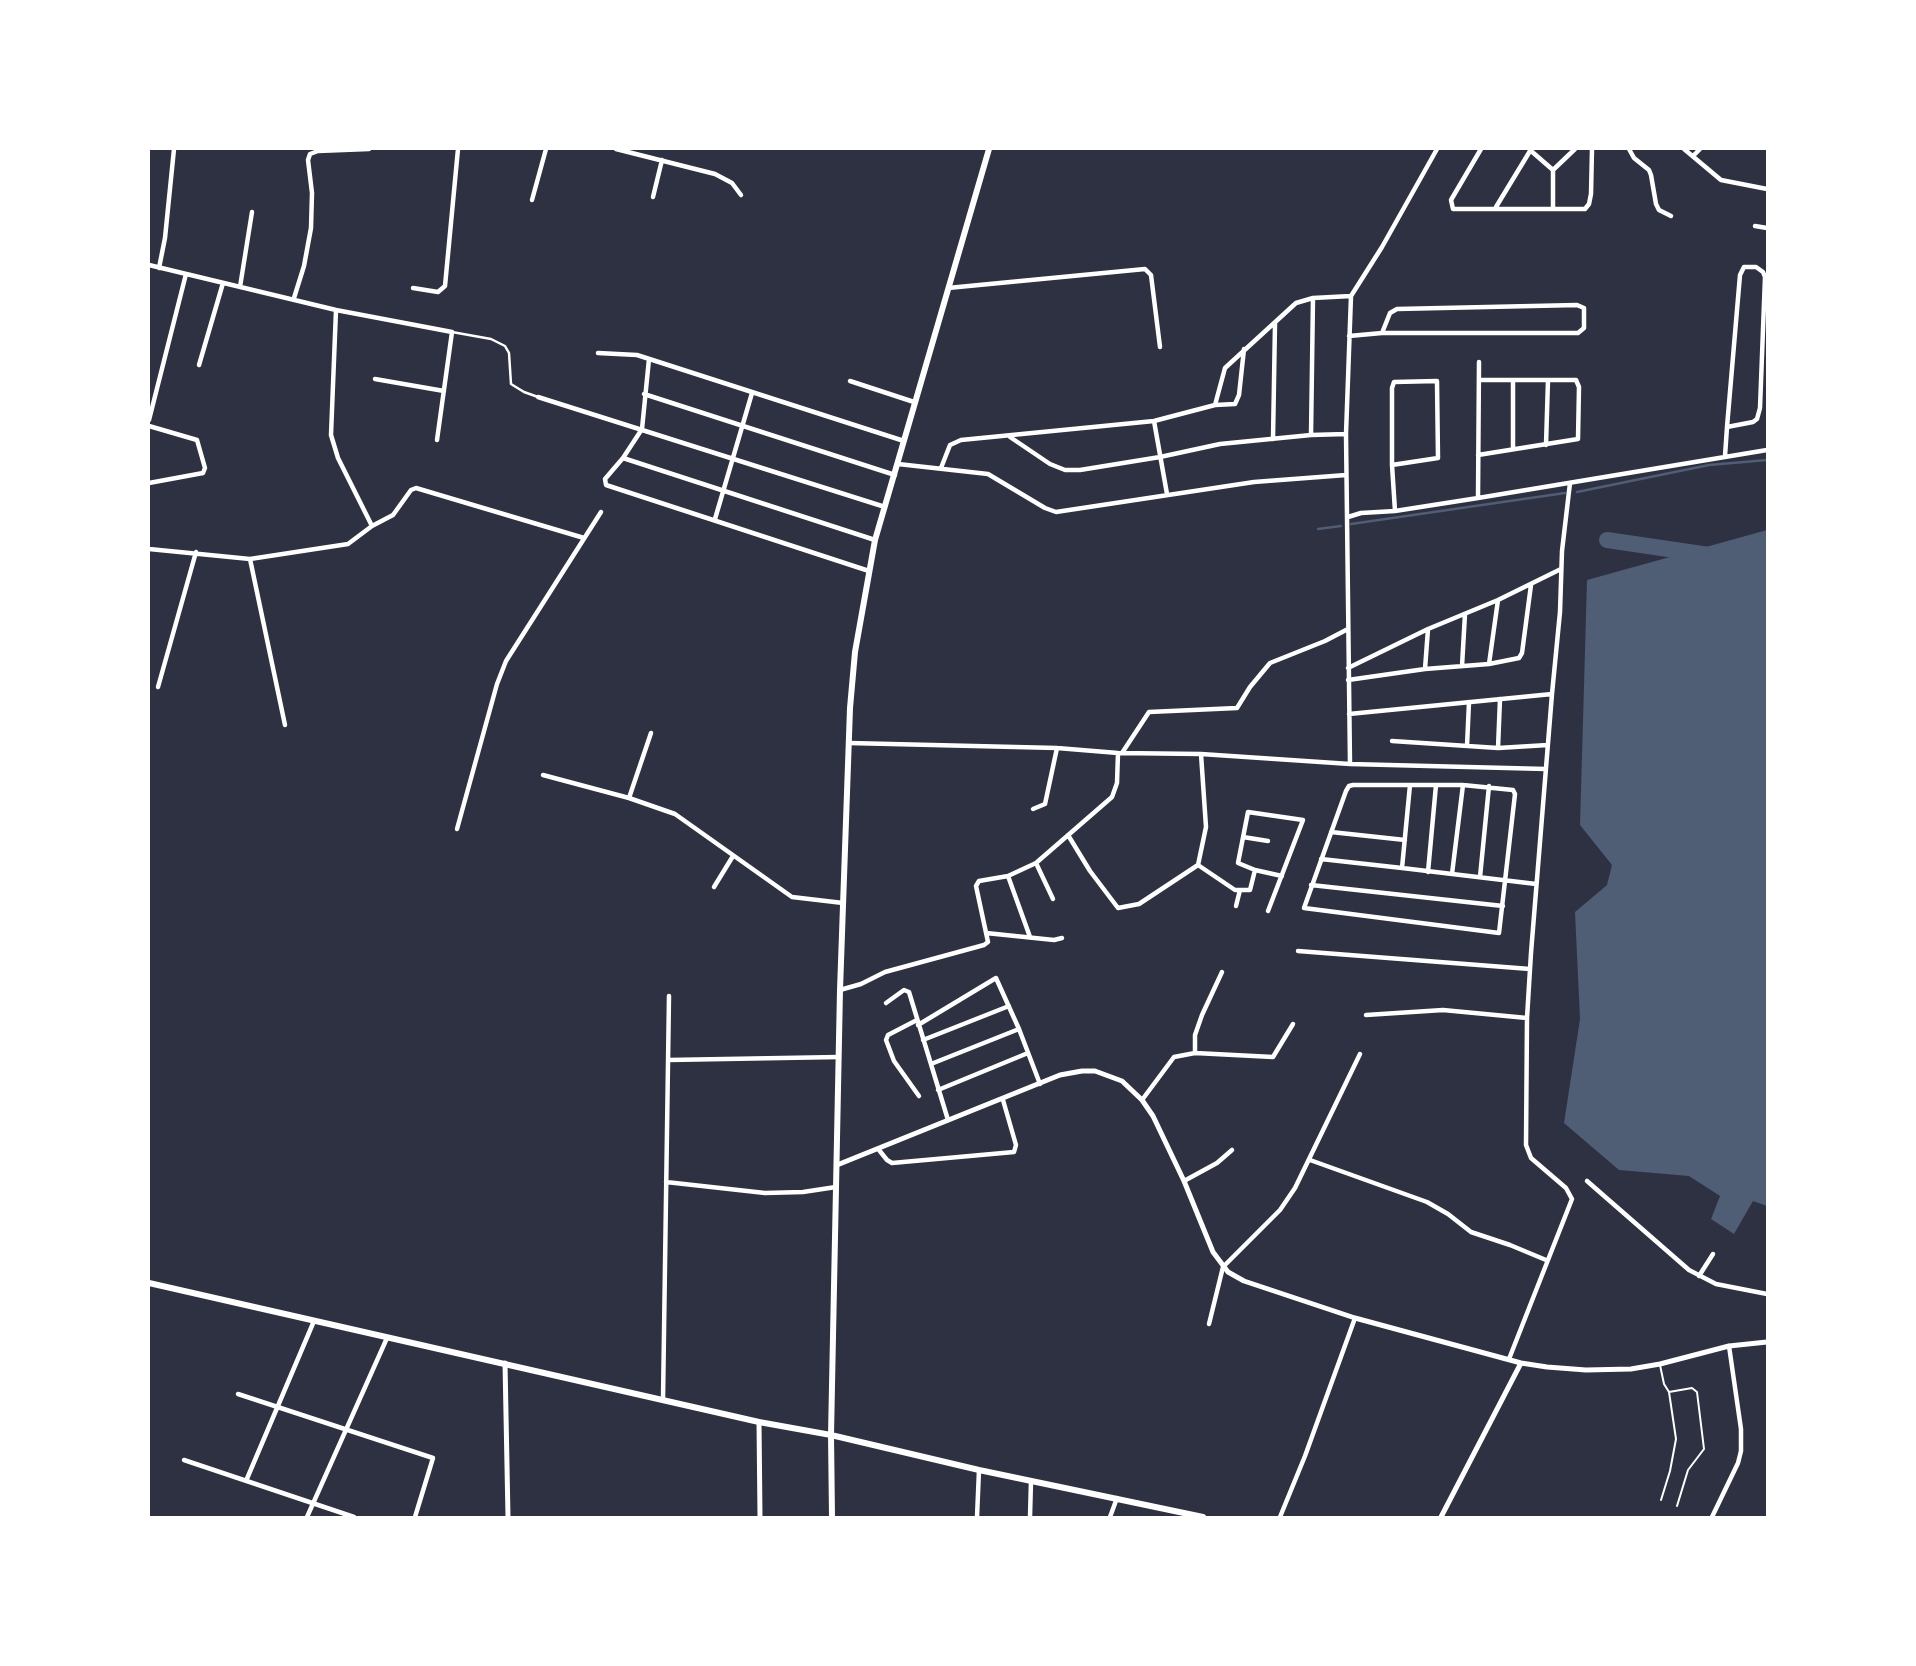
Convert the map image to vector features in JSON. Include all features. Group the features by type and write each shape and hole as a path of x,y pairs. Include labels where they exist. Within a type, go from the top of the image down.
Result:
{"main road":[{"path":"832,1517 831,1435 840,990 855,652 875,540 989,149"},
{"path":"149,1283 759,1422 831,1435 979,1470 1203,1517"}],"street":[{"path":"159,268 174,149"},
{"path":"294,298 304,266 311,228 310,154 318,151 369,149"},
{"path":"413,288 438,292 444,286 458,149"},
{"path":"532,200 546,149"},
{"path":"616,149 715,174 732,183 741,195"},
{"path":"1350,764 1346,434 1351,296 1437,149"},
{"path":"1481,149 1450,204 1457,210 1585,209 1589,204 1592,149"},
{"path":"1552,209 1553,170 1575,149"},
{"path":"1629,149 1633,158 1651,175 1659,210 1671,216"},
{"path":"1684,149 1721,180 1767,189"},
{"path":"1693,156 1700,149"},
{"path":"1495,208 1529,150 1553,170"},
{"path":"653,197 662,160"},
{"path":"240,286 252,212"},
{"path":"1755,226 1767,228"},
{"path":"149,265 336,310 491,339 505,346 509,353 511,383 524,392 886,507"},
{"path":"1726,456 1727,427 1740,275 1744,267 1756,267 1765,277 1760,408 1753,422 1727,427"},
{"path":"947,288 1145,269 1152,275 1160,347"},
{"path":"149,420 186,274"},
{"path":"199,365 223,283"},
{"path":"1215,405 1224,368 1296,303 1313,298 1351,296"},
{"path":"1311,435 1313,298"},
{"path":"1349,336 1382,333 1578,333 1584,328 1584,308 1577,305 1397,309 1390,313 1382,333"},
{"path":"336,310 331,435 338,458 372,526"},
{"path":"1273,439 1275,324"},
{"path":"437,440 452,332"},
{"path":"941,468 950,445 954,442 1154,421 1237,401 1244,349"},
{"path":"598,353 637,355 905,441"},
{"path":"649,359 642,429 605,479 606,485 870,571"},
{"path":"1478,498 1479,362"},
{"path":"375,379 444,391"},
{"path":"1479,380 1576,380 1579,434 1574,441 1479,455"},
{"path":"1513,380 1513,448"},
{"path":"1546,445 1548,380"},
{"path":"850,381 914,402"},
{"path":"1392,465 1438,458 1437,381 1394,382 1392,388 1392,465 1395,511"},
{"path":"715,519 752,393"},
{"path":"644,394 895,475"},
{"path":"1154,421 1167,494"},
{"path":"149,426 197,440 205,468 203,473 149,483"},
{"path":"1010,437 1050,464 1065,470 1080,470 1220,444 1346,434"},
{"path":"1348,517 1767,450"},
{"path":"623,458 875,540"},
{"path":"898,464 988,474 1056,512 1254,482 1346,475"},
{"path":"1509,1360 1572,1199 1566,1188 1535,1163 1527,1152 1527,1018 1530,969 1570,483"},
{"path":"149,549 250,559 348,544 372,526 393,515 411,490 416,488 584,538"},
{"path":"457,829 497,684 506,661 601,512"},
{"path":"158,687 196,552"},
{"path":"250,559 285,725"},
{"path":"1348,668 1561,569"},
{"path":"1348,680 1425,669 1489,664 1521,656 1531,585"},
{"path":"1489,664 1498,600"},
{"path":"1462,666 1465,614"},
{"path":"840,990 861,984 885,972 988,942 976,886 979,881 1007,876 1036,863 1112,797 1117,783 1120,753 1149,712 1237,708 1270,663 1325,641 1349,628"},
{"path":"1425,669 1428,629"},
{"path":"1349,715 1552,694"},
{"path":"1498,748 1500,699"},
{"path":"1467,746 1469,702"},
{"path":"629,797 651,733"},
{"path":"1392,741 1498,748 1549,744"},
{"path":"849,743 1057,748 1350,764 1546,769"},
{"path":"1033,809 1045,804 1057,748"},
{"path":"1068,835 1090,871 1118,908 1139,904 1198,865 1206,827 1201,754"},
{"path":"543,775 629,797 675,814 792,897 843,903"},
{"path":"1402,868 1410,785"},
{"path":"1410,785 1489,786 1509,788 1515,794 1500,930 1496,933 1304,908 1349,786 1410,785"},
{"path":"1427,872 1436,785"},
{"path":"1452,874 1463,785"},
{"path":"1480,877 1489,786"},
{"path":"1268,911 1282,876 1303,820 1248,812 1238,863 1282,876"},
{"path":"1331,832 1405,840"},
{"path":"1243,838 1268,841"},
{"path":"714,887 733,856"},
{"path":"1321,859 1537,884"},
{"path":"1036,863 1053,900"},
{"path":"1198,865 1230,888 1240,890 1250,890 1255,870"},
{"path":"1007,876 1030,937"},
{"path":"1311,885 1503,906"},
{"path":"1236,906 1240,890"},
{"path":"986,933 1054,940 1062,938"},
{"path":"1298,951 1530,969"},
{"path":"1195,1053 1195,1035 1222,972"},
{"path":"919,1096 894,1061 886,1040 888,1035 917,1022 992,979 998,980 1040,1084"},
{"path":"886,1003 904,990 907,991 948,1121"},
{"path":"663,1400 669,996"},
{"path":"923,1040 1009,1006"},
{"path":"1366,1015 1443,1010 1527,1018"},
{"path":"1142,1100 1174,1057 1195,1053 1273,1057 1278,1053 1293,1024"},
{"path":"931,1065 1019,1029"},
{"path":"939,1090 1029,1053"},
{"path":"1209,1324 1223,1267 1280,1210 1310,1160 1360,1054"},
{"path":"668,1060 839,1057"},
{"path":"837,1166 1072,1072 1095,1071 1122,1082 1142,1100 1153,1116 1184,1181 1201,1227 1223,1267 1244,1281 1355,1318 1521,1363 1595,1370 1631,1368 1660,1364 1729,1346 1767,1342"},
{"path":"879,1150 892,1163 1014,1152 1016,1145 1003,1100"},
{"path":"1184,1181 1217,1163 1232,1150"},
{"path":"1310,1160 1427,1202 1471,1232 1546,1261"},
{"path":"1587,1181 1689,1270 1734,1288 1767,1294"},
{"path":"666,1182 765,1193 803,1192 836,1187"},
{"path":"1699,1276 1713,1254"},
{"path":"1280,1517 1355,1318"},
{"path":"246,1481 314,1321"},
{"path":"307,1517 387,1338"},
{"path":"1712,1517 1741,1451 1741,1429 1729,1346"},
{"path":"505,1363 508,1517"},
{"path":"1441,1517 1521,1363"},
{"path":"238,1394 433,1458 415,1517"},
{"path":"759,1422 760,1517"},
{"path":"184,1461 354,1517"},
{"path":"977,1517 979,1470"},
{"path":"1030,1517 1031,1481"},
{"path":"1110,1517 1117,1498"}],"lane":[{"path":"1660,1364 1676,1439 1661,1500"},
{"path":"1668,1392 1692,1388 1697,1392 1704,1449 1688,1471 1677,1506"}],"water":[{"path":"1767,530 1767,1206 1753,1201 1734,1234 1711,1219 1720,1196 1689,1176 1619,1170 1564,1123 1580,1019 1575,912 1607,885 1612,865 1580,825 1587,580"}],"waterway":[{"path":"1577,492 1709,465 1767,460"},
{"path":"1351,524 1565,493"},
{"path":"1318,529 1341,526"},
{"path":"1607,540 1709,555"}]}
